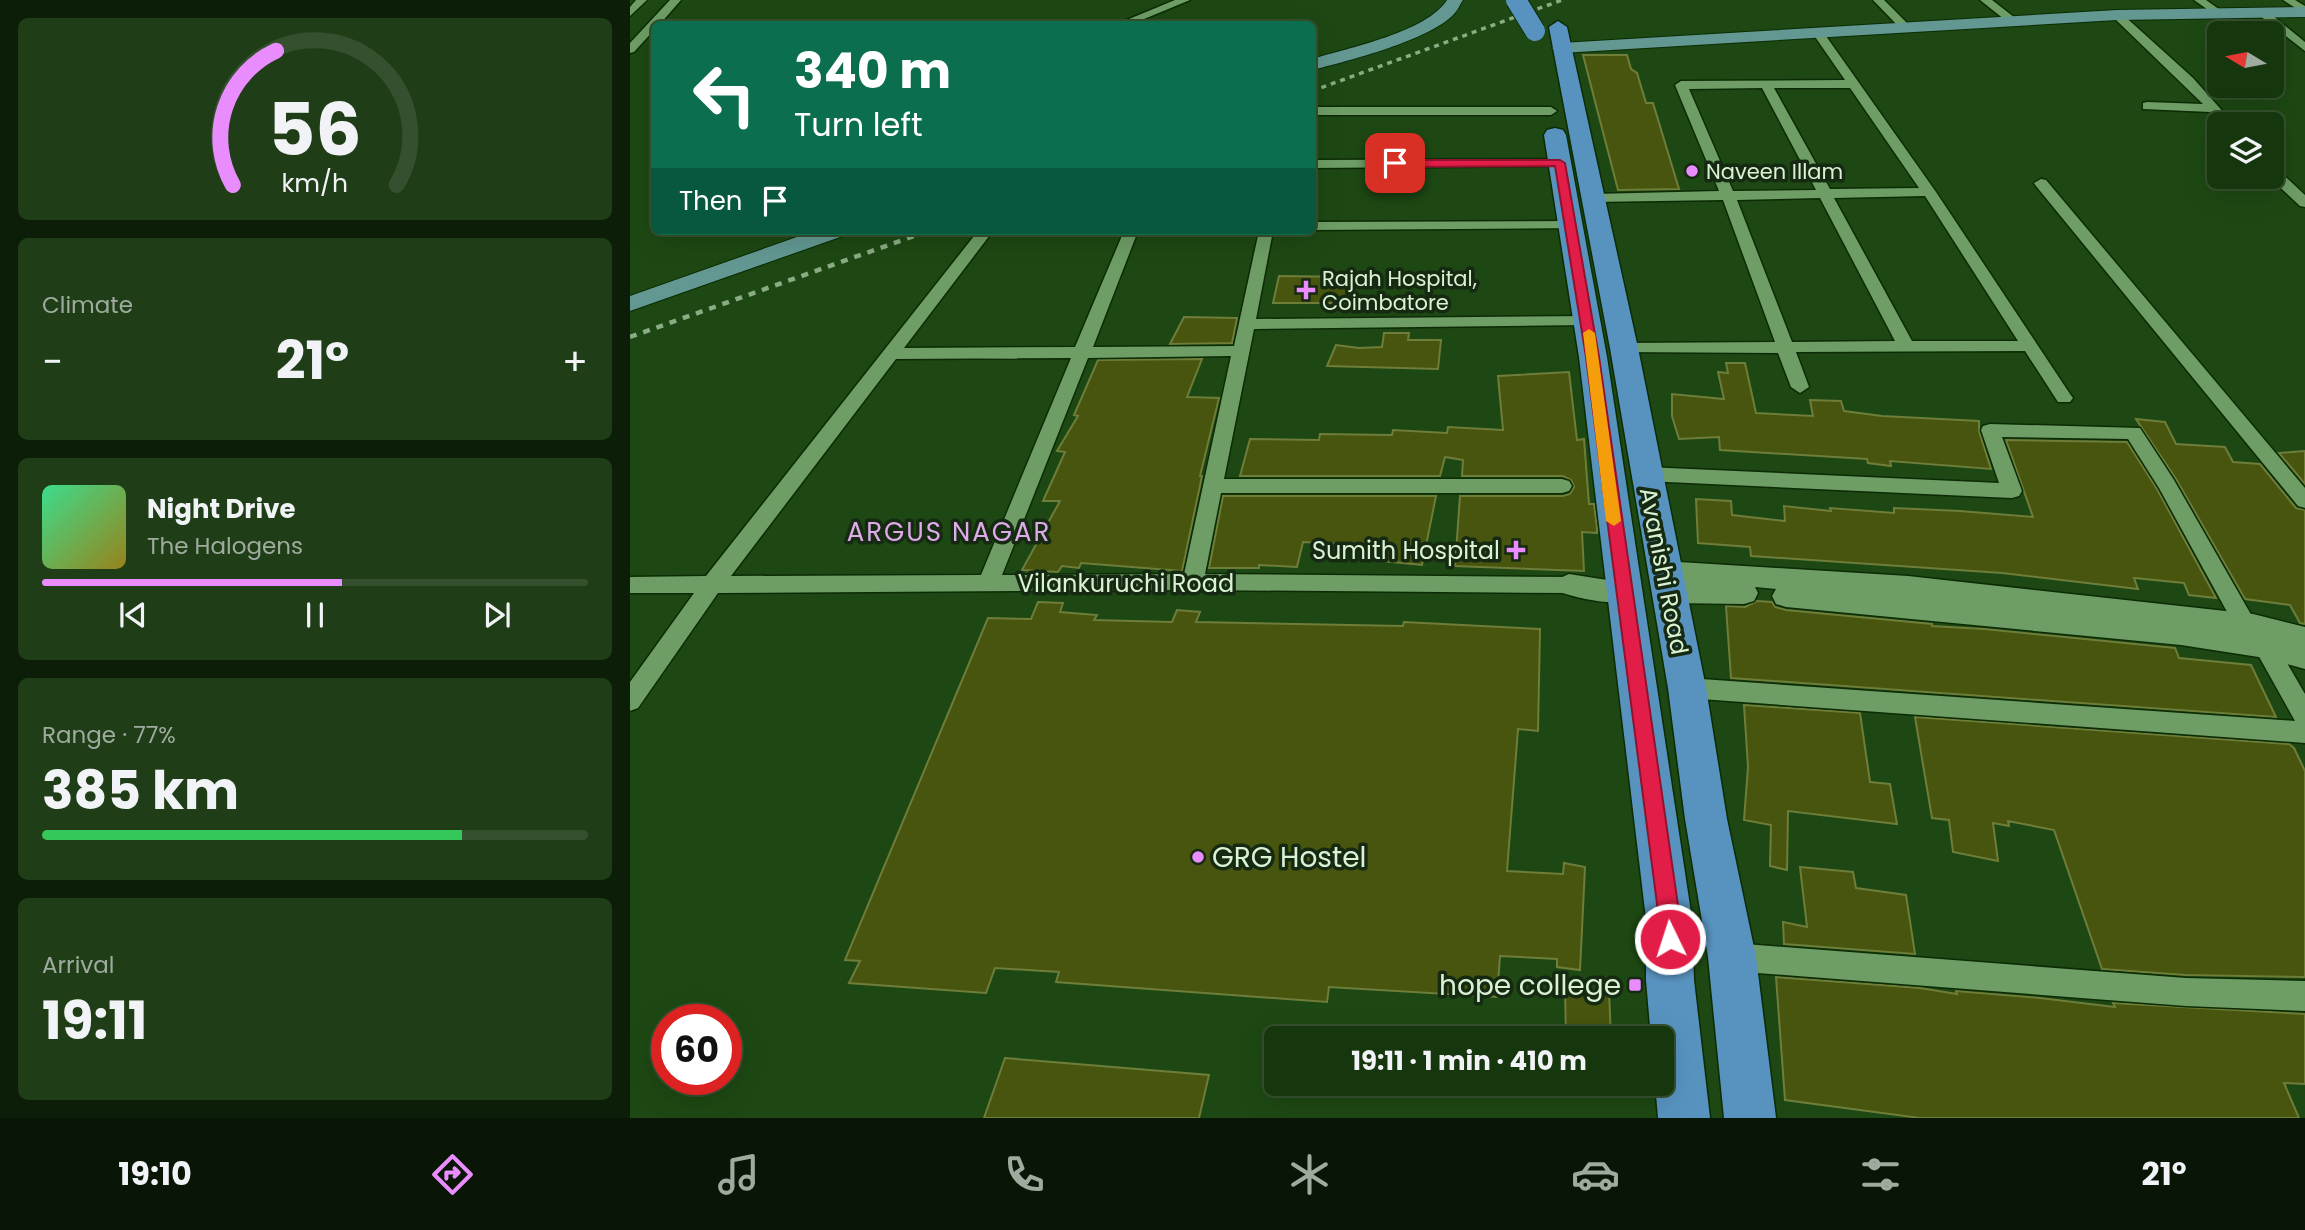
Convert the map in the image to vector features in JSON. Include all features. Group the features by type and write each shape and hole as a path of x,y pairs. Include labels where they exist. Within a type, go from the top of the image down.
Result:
{"main road":[{"path":"1316,51 1416,17 1431,6 1433,0"},
{"path":"1316,64 1437,22 1454,5 1455,0"},
{"path":"1516,0 1552,30 1604,46 1817,31 2117,15 2305,12"},
{"path":"1552,30 1551,111 1575,177 1574,237 1669,919 1670,980 1684,1118"},
{"name":"Avanishi Road","path":"1552,30 1575,177 1603,248 1687,688 1706,819 1732,957 1750,1118"},
{"path":"630,304 824,235"},
{"path":"1574,237 1603,248"}],"street":[{"path":"630,13 642,0"},
{"path":"657,21 676,0"},
{"path":"1131,21 1185,0"},
{"path":"1878,0 1905,27"},
{"path":"1985,0 2013,21"},
{"path":"2199,0 2218,12"},
{"path":"2288,0 2305,12"},
{"path":"2263,13 2305,48"},
{"path":"2117,15 2189,81 2218,112"},
{"path":"630,50 651,27"},
{"path":"1817,31 1929,192 2064,398"},
{"path":"1766,84 1907,347"},
{"path":"1800,387 1728,195 1681,85 1853,84"},
{"path":"2147,106 2214,108"},
{"path":"1316,111 1551,111"},
{"path":"1316,164 1575,177 1728,195 1929,192"},
{"path":"2041,183 2305,501"},
{"path":"2284,183 2305,202"},
{"path":"1316,226 1574,237"},
{"path":"630,701 711,586 983,235"},
{"path":"988,584 1129,235"},
{"path":"1193,582 1265,235"},
{"path":"630,298 712,275"},
{"path":"1247,324 1587,320"},
{"path":"1624,348 2029,346"},
{"path":"891,354 1241,351"},
{"path":"1646,474 2012,491 1990,430 2133,433 2167,485 2245,624 2265,646 2305,716"},
{"path":"1213,486 1562,486"},
{"name":"Vilankuruchi Road","path":"630,585 1193,582 1569,585"},
{"path":"1666,582 1908,587 2245,624 2305,638"},
{"path":"1666,582 1715,591 1912,606 2181,634 2265,646 2305,657"},
{"path":"1569,585 1622,584"},
{"path":"1687,688 2305,732"},
{"path":"1732,957 2186,992 2305,996"}],"building":[{"path":"1583,55 1627,55 1631,69 1637,73 1646,103 1653,103 1679,189 1618,190"},
{"path":"1279,276 1357,277 1353,303 1273,303"},
{"path":"1184,317 1237,318 1232,343 1170,344"},
{"path":"1384,333 1409,333 1408,340 1441,340 1438,369 1327,366 1336,345 1382,347"},
{"path":"1202,359 1187,397 1219,398 1200,476 1182,571 1081,563 1079,568 1062,566 1058,572 1022,570 1060,501 1043,501 1065,452 1057,451 1078,416 1074,415 1098,360"},
{"path":"1726,363 1745,363 1756,413 1813,416 1810,400 1841,401 1844,411 1882,416 1979,421 1979,431 1991,469 1890,461 1891,466 1868,463 1867,459 1720,450 1719,437 1679,439 1672,416 1672,394 1724,399 1718,372 1728,373"},
{"path":"1569,372 1577,440 1584,439 1589,504 1594,504 1597,528 1597,533 1582,532 1584,571 1455,566 1460,496 1563,496 1570,494 1574,487 1571,480 1563,476 1462,476 1463,460 1445,457 1440,476 1240,476 1250,439 1319,440 1320,434 1392,435 1393,430 1447,433 1448,427 1503,430 1498,376"},
{"path":"2136,419 2165,422 2176,444 2225,447 2233,462 2260,464 2296,508 2305,510 2305,624 2300,623 2290,605 2245,599 2176,479"},
{"path":"2006,440 2127,442 2157,489 2216,598 2189,595 2184,583 2134,578 2138,589 2002,573 1751,556 1750,547 1698,543 1696,499 1731,501 1732,515 1785,521 1784,506 1831,511 1830,508 1894,513 1894,508 2033,517"},
{"path":"2305,451 2305,484 2279,453"},
{"path":"1223,496 1436,496 1422,565 1383,561 1385,546 1303,542 1297,567 1259,565 1259,568 1209,568"},
{"path":"1757,601 1772,602 1775,607 1786,610 2175,648 2179,658 2251,665 2276,717 1731,678 1726,606 1745,607"},
{"name":"GRG Hostel","path":"1038,602 1063,603 1060,612 1097,615 1094,620 1172,622 1177,610 1200,612 1196,622 1403,626 1404,622 1540,629 1538,731 1518,729 1507,871 1563,874 1564,863 1585,867 1580,970 1557,967 1557,959 1500,956 1497,997 1329,987 1327,1002 1056,982 1059,972 995,968 986,993 849,983 860,961 845,960 988,618 1031,619"},
{"path":"1744,705 1860,713 1870,782 1890,784 1897,824 1788,811 1787,870 1770,866 1771,825 1744,820 1748,767"},
{"path":"1915,717 2289,744 2294,748 2305,771 2305,977 2186,975 2102,969 2054,830 2008,821 2009,826 1993,823 1998,861 1953,852 1949,820 1932,818"},
{"path":"1800,867 1853,872 1856,888 1906,895 1915,954 1784,944 1783,922 1807,927"},
{"path":"1776,977 1920,988 1957,994 1956,991 2040,998 2115,1007 2113,1003 2305,1014 2305,1084 2284,1083 2299,1118 1920,1118 1785,1100"},
{"path":"1565,989 1609,991 1610,1026 1566,1026"},
{"path":"1005,1058 1209,1075 1199,1118 984,1118"}],"railway":[{"path":"1316,90 1562,0"},
{"path":"630,337 917,235"}],"slow traffic":[{"path":"1589,333 1614,521"}],"place":[{"name":"Naveen Illam","path":"1692,171"},
{"name":"Rajah Hospital, Coimbatore","path":"1306,290"},
{"name":"Sumith Hospital","path":"1516,550"},
{"name":"GRG Hostel","path":"1198,857"},
{"name":"hope college","path":"1635,985"}],"district":[{"name":"ARGUS NAGAR","path":"949,532"}],"route":[{"path":"1395,163 1560,163 1593,357 1670,939"}]}
